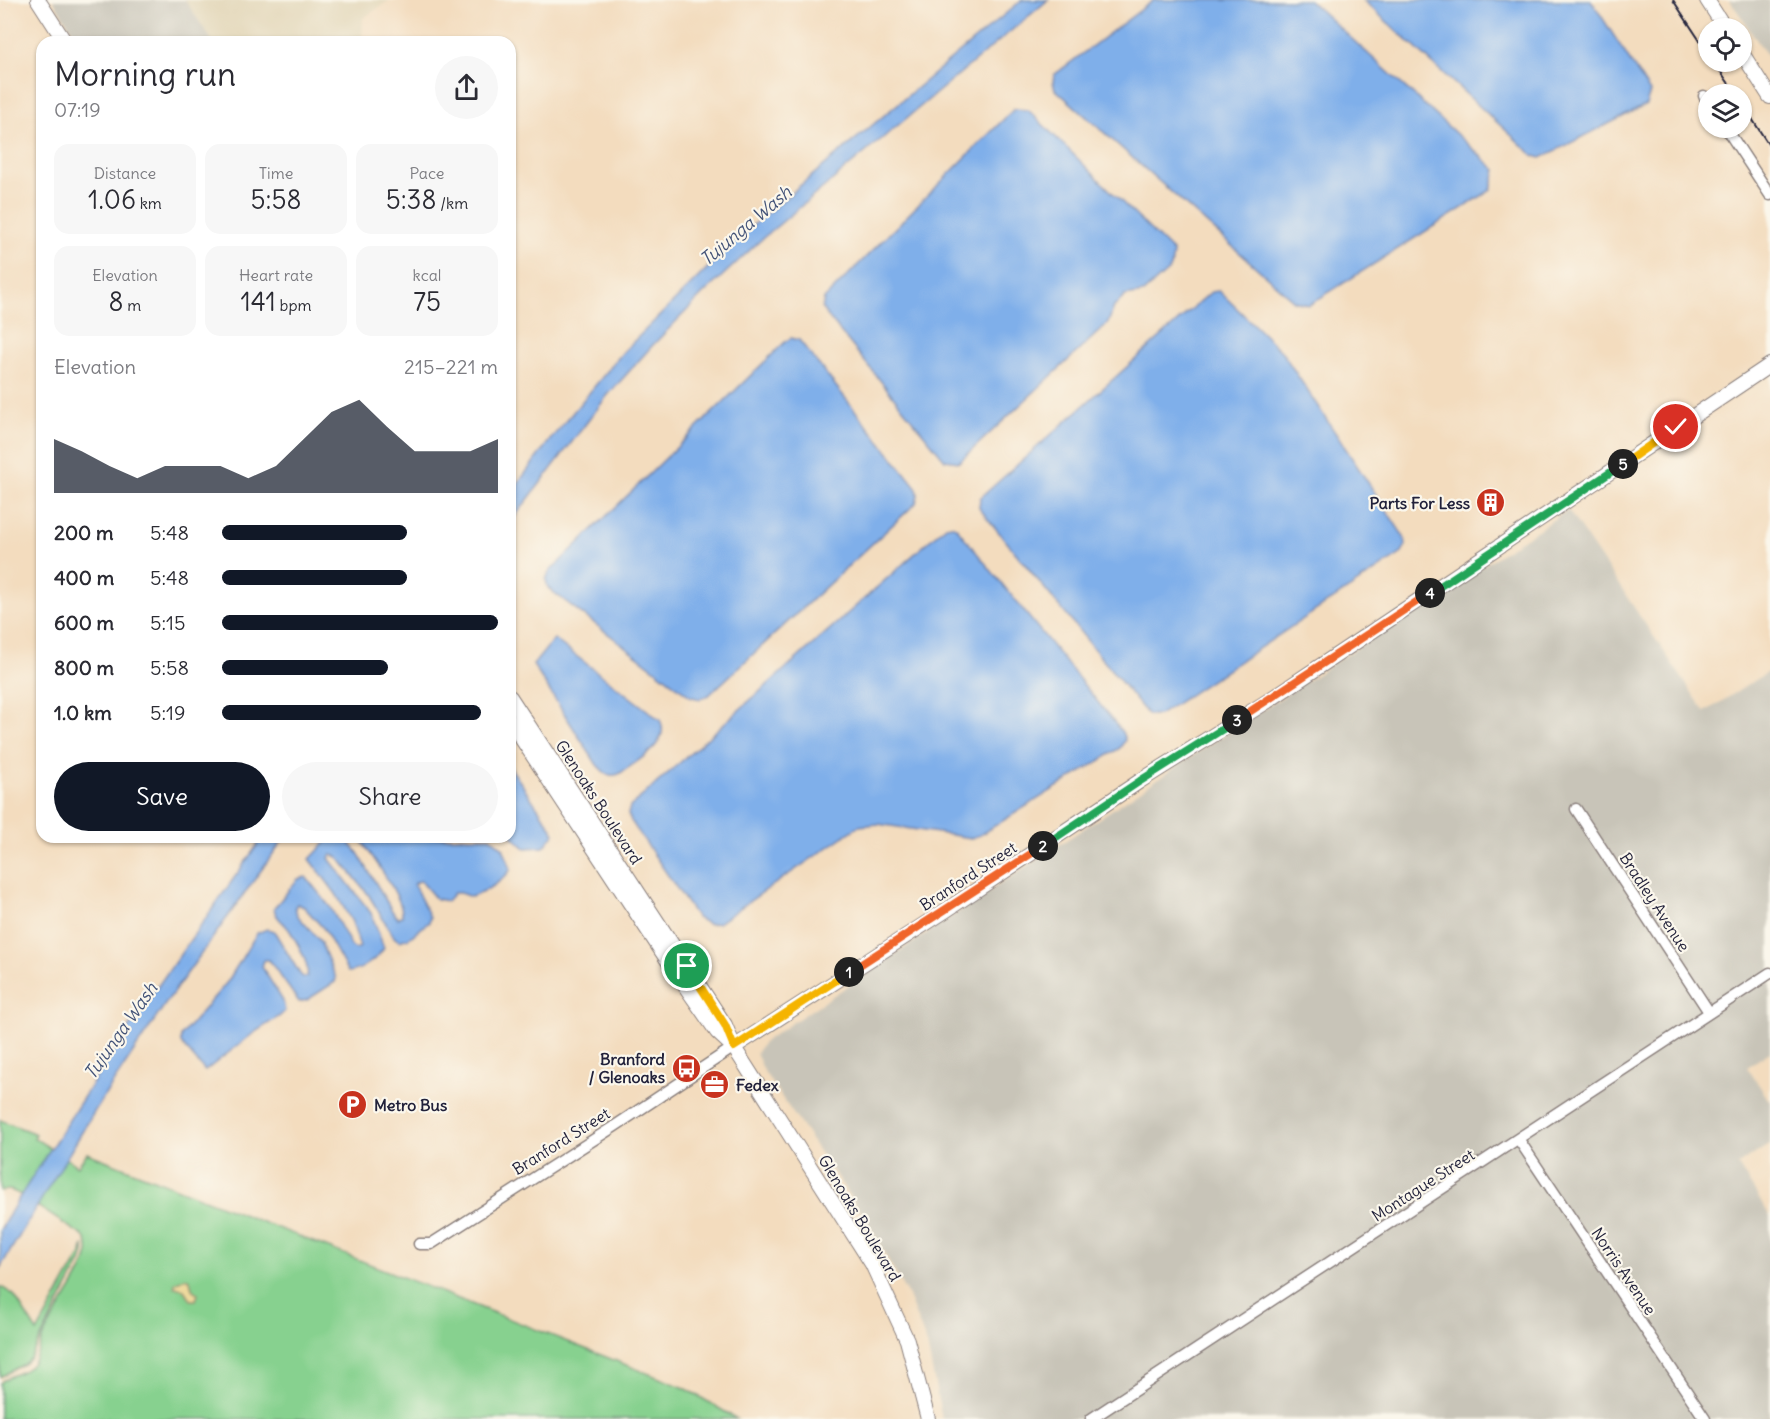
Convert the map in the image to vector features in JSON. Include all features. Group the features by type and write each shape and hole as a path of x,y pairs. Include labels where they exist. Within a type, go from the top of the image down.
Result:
{"main road":[{"path":"38,0 61,36"},
{"path":"1707,0 1719,18"},
{"path":"1752,69 1770,97"},
{"name":"Branford Street","path":"734,1047 945,911 1140,781 1268,701 1770,366"},
{"name":"Glenoaks Boulevard","path":"516,707 710,1022 717,1032 734,1047 872,1264 907,1340 928,1419"},
{"name":"Glenoaks Boulevard","path":"516,729 597,841"}],"street":[{"path":"1733,138 1770,195"},
{"name":"Bradley Avenue","path":"1576,809 1709,1012"},
{"name":"Montague Street","path":"1091,1419 1770,973"},
{"name":"Branford Street","path":"419,1244 431,1244 734,1047"},
{"name":"Norris Avenue","path":"1519,1140 1705,1419"}],"shaded area":[{"path":"53,0 185,0 209,36 75,36"},
{"path":"185,0 390,0 363,18 362,36 209,36"},
{"path":"1730,0 1770,0 1770,60 1752,33 1752,18 1742,18"},
{"path":"1568,510 1705,712 1770,671 1770,1052 1747,1067 1770,1102 1770,1144 1738,1165 1770,1216 1770,1419 942,1419 927,1344 907,1294 864,1216 765,1073 756,1053 765,1041 1197,753"}],"green space":[{"path":"0,1120 36,1134 34,1138 78,1166 87,1153 685,1388 737,1419 0,1419 0,1383 32,1364 47,1329 80,1274 88,1250 83,1236 19,1194 10,1190 0,1191"},
{"path":"84,1244 81,1262 30,1358 24,1364 0,1377 0,1286 14,1295 37,1332 82,1252"}],"sand":[{"path":"185,1278 190,1280 192,1289 198,1294 196,1300 191,1300 183,1289 175,1287 175,1283"}],"water":[{"path":"1022,0 1048,0 763,238 702,295 607,396 516,515 516,486 550,440 623,352 740,236"},
{"path":"1154,0 1309,0 1496,170 1491,190 1309,305 1294,301 1055,89 1054,75"},
{"path":"1363,0 1591,0 1650,92 1646,105 1541,158 1534,156"},
{"path":"1014,109 1028,110 1173,252 1171,268 1143,293 1125,296 1114,307 1108,323 959,462 945,460 822,309 824,299"},
{"path":"1219,291 1282,352 1404,537 1406,545 1402,553 1159,715 1148,715 979,508 980,498 1211,292"},
{"path":"791,338 799,340 917,488 916,503 709,695 699,699 690,696 548,588 546,580 549,572"},
{"path":"946,526 956,527 1122,732 1125,740 1120,748 980,835 971,838 878,824 859,826 718,923 708,924 697,918 631,821 628,814 630,807"},
{"path":"554,639 660,720 661,737 657,744 650,752 619,774 609,775 597,765 533,665"},
{"path":"516,776 555,833 544,847 525,848 516,840"},
{"path":"259,843 281,843 168,1000 99,1104 0,1268 0,1230 124,1034"},
{"path":"325,843 350,843 398,918 402,916 398,899 363,843 497,843 503,848 511,869 498,882 482,892 471,897 454,893 447,901 436,899 421,881 416,882 414,885 430,917 429,922 409,938 399,941 394,937 368,894 338,857 332,855 329,858 331,861 371,913 384,948 368,964 358,970 348,972 324,929 304,907 297,904 295,907 297,915 320,941 336,978 335,982 307,1000 299,1002 269,960 264,960 262,967 283,1001 285,1011 205,1071 181,1043 181,1036 228,981 257,933 267,929 274,931 300,974 307,977 307,966 299,947 290,931 276,915 274,908 298,879 306,877 330,907 352,947 356,949 360,947 352,922 336,894 310,859"}],"railway":[{"path":"1673,0 1698,38"},
{"path":"1721,72 1729,84"},
{"path":"1752,119 1770,147"}],"place":[{"name":"Parts For Less","path":"1491,503"},
{"name":"Branford / Glenoaks","path":"686,1068"},
{"name":"Fedex","path":"715,1085"},
{"name":"Metro Bus","path":"353,1105"}],"route":[{"path":"687,966 725,1025 734,1047 945,911 1140,781 1268,701 1676,427"}],"water label":[{"name":"Tujunga Wash","path":"746,226"},
{"name":"Tujunga Wash","path":"121,1031"}]}
